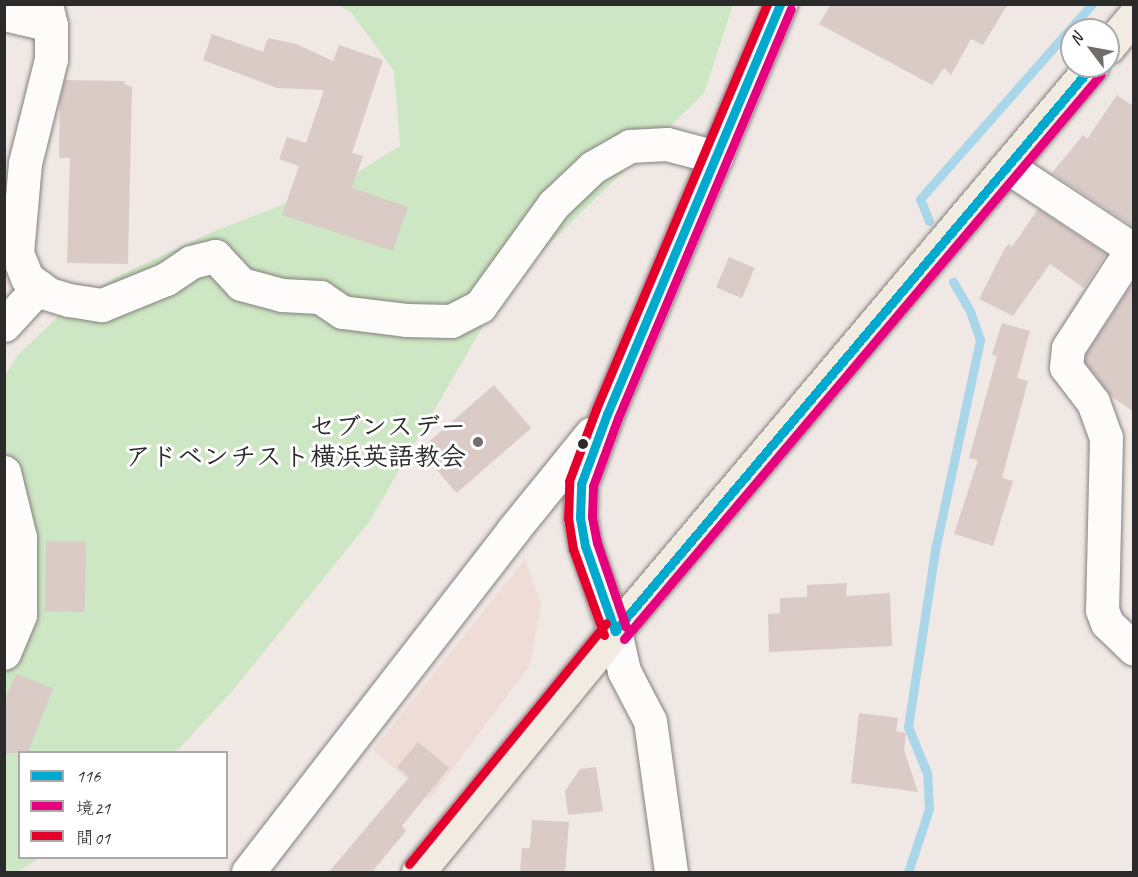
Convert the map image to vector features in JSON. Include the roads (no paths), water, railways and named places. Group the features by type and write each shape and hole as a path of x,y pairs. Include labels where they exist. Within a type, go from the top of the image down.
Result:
{"highway":[{"path":"1120,33 1134,16"},
{"path":"418,873 615,631 1082,78"}],"street":[{"path":"671,873 650,721 624,671 615,631 585,546 580,518 581,484 607,414 780,4"},
{"path":"8,15 48,15 51,59 25,163 17,253 27,278 59,297 102,305 166,279 191,261 215,256 242,284 282,295 320,297 342,312 406,320 451,321 480,306 553,205 593,167 630,146 667,144 716,157"},
{"path":"1008,167 1133,249 1068,348 1066,367 1093,402 1106,436 1102,610 1107,623 1134,649"},
{"path":"4,326 39,287"},
{"path":"248,873 513,530 607,414"},
{"path":"4,472 20,537 20,615 4,653"}],"waterway":[{"path":"929,221 920,199 1092,4"},
{"path":"908,872 929,809 927,773 908,727 935,550 980,340 970,311 953,282"}],"place":[{"name":"セブンスデー アドベンチスト横浜英語教会","path":"478,442"}]}
